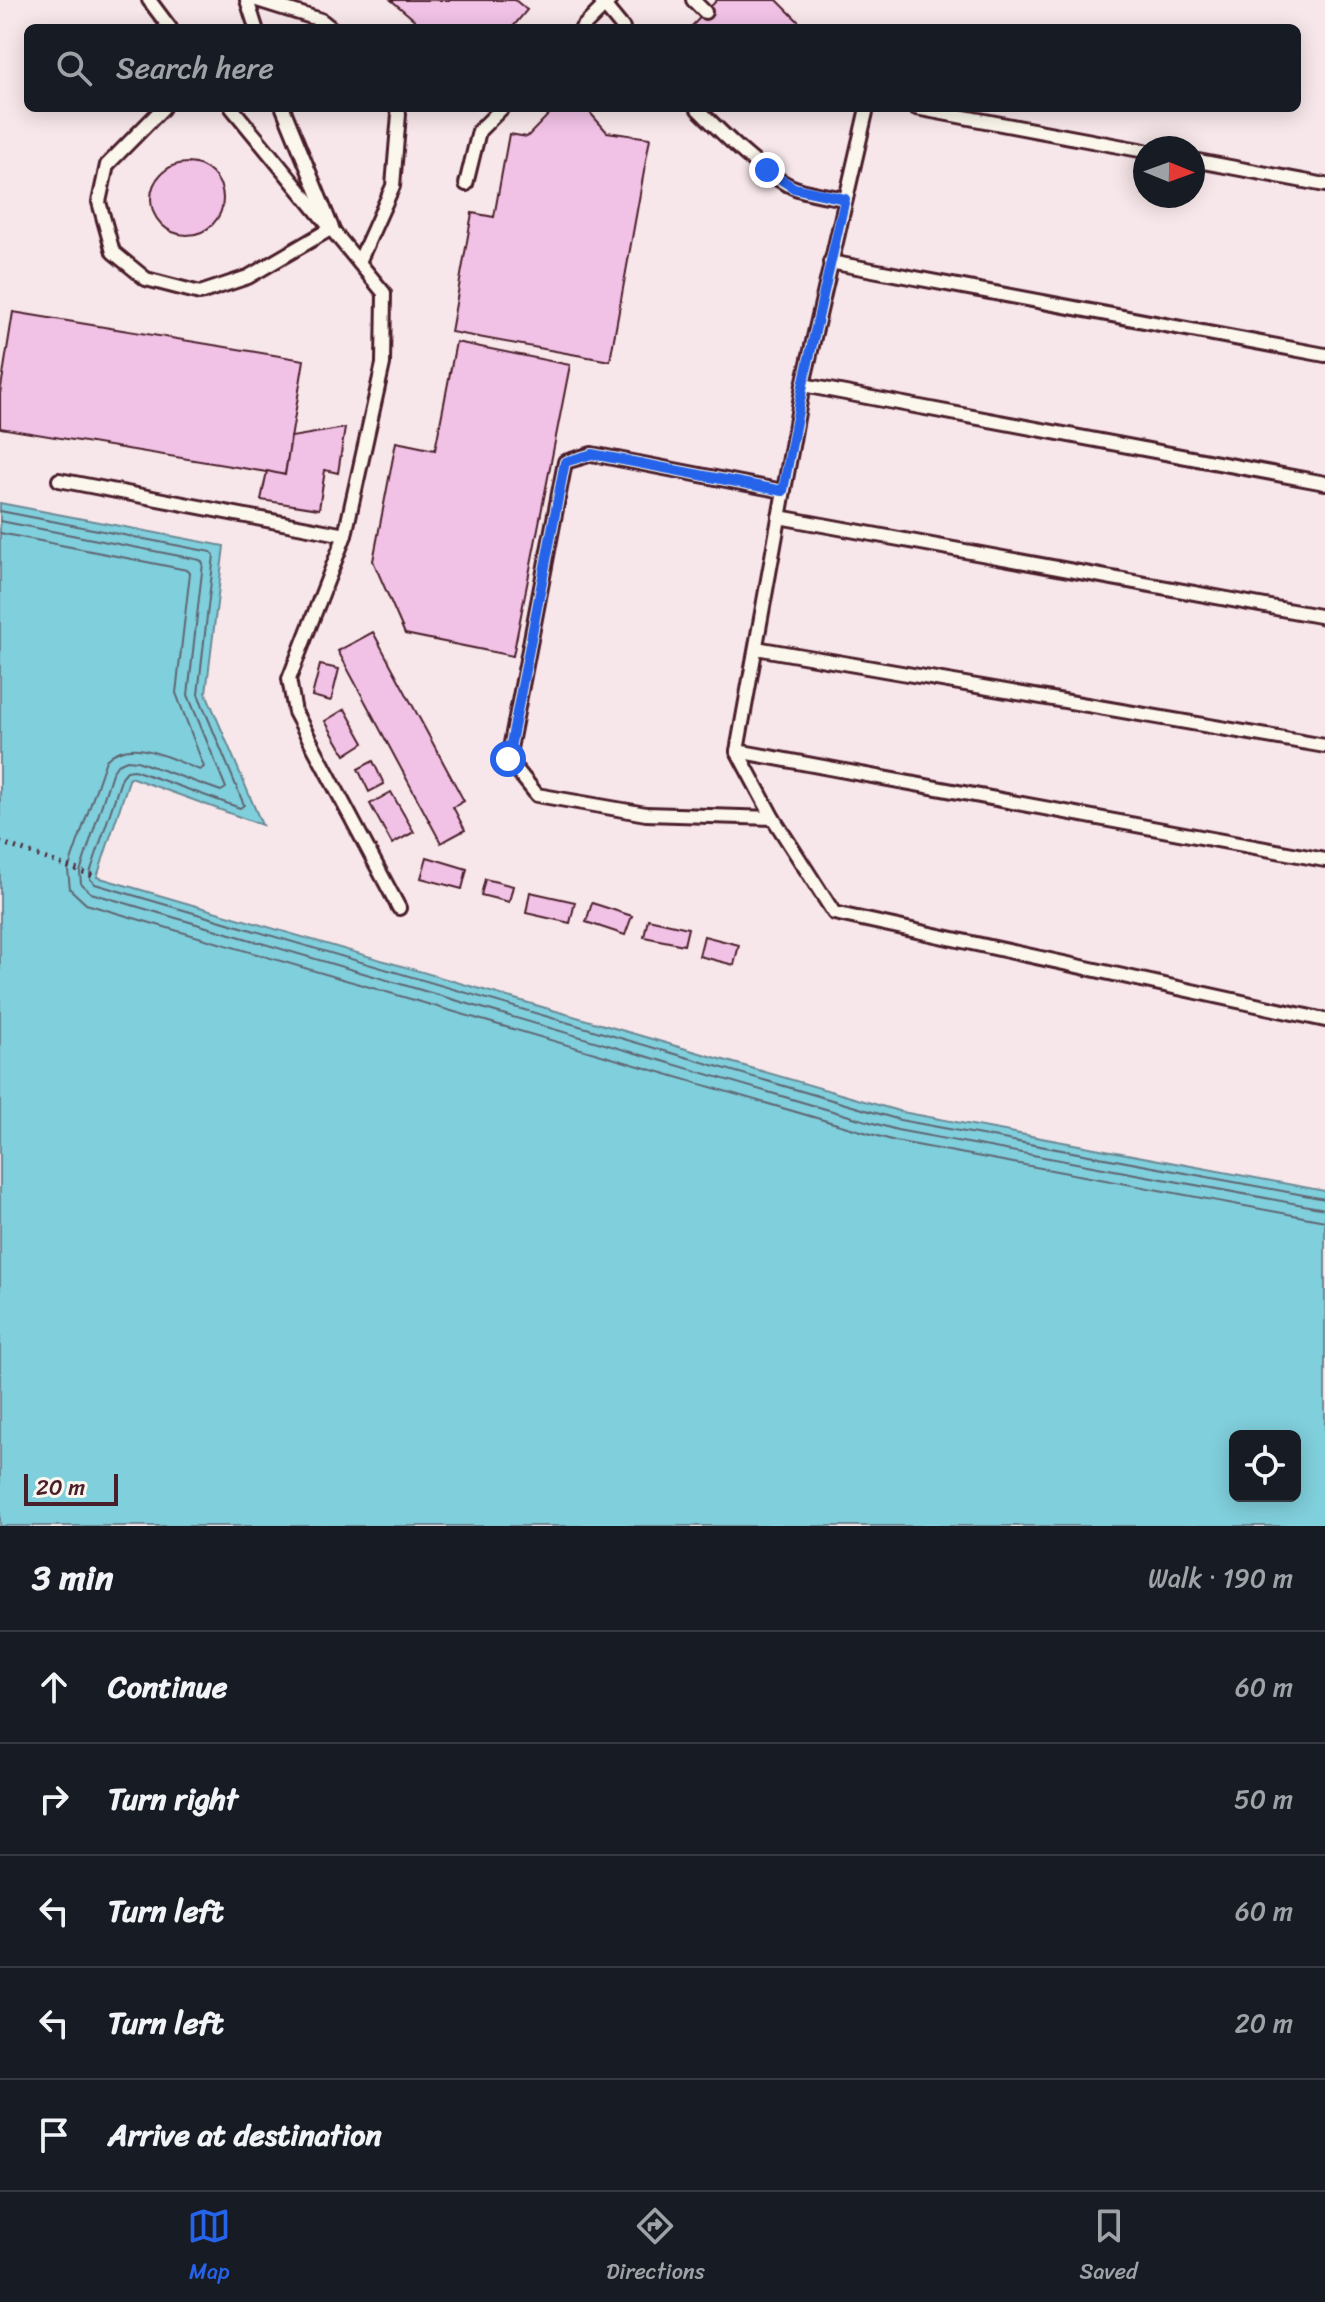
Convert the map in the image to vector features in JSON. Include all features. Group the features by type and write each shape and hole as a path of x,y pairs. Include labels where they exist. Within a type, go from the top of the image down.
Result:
{"lane":[{"path":"149,0 167,24"},
{"path":"247,0 255,24"},
{"path":"257,0 326,24"},
{"path":"693,0 705,12"},
{"path":"586,24 605,2 620,24"},
{"path":"159,112 107,165 99,202 113,252 146,279 200,293 248,277 332,228"},
{"path":"235,112 384,293 383,364 345,535 289,679 295,712 399,908"},
{"path":"285,112 332,228"},
{"path":"359,262 393,186 398,112"},
{"path":"466,184 479,131 498,112"},
{"path":"701,112 767,170 794,188 845,199"},
{"path":"866,112 803,385 737,751 773,818 834,913 1325,1020"},
{"path":"937,112 1133,149"},
{"path":"1205,162 1325,185"},
{"path":"830,262 1325,355"},
{"path":"803,385 1325,483"},
{"path":"773,818 646,814 537,795 508,759 565,462 592,454 783,491"},
{"path":"59,480 345,535"},
{"path":"779,517 1325,617"},
{"path":"756,648 1325,746"},
{"path":"737,751 1325,860"}],"path":[{"path":"0,842 97,877"}],"water":[{"path":"0,503 224,546 206,693 262,825 130,777 97,877 902,1112 1325,1191 1325,1526 0,1526"}],"building":[{"path":"391,0 515,0 527,10 515,24 419,24"},
{"path":"717,0 777,0 801,24 694,24"},
{"path":"551,112 590,112 607,132 650,138 610,361 451,332 472,213 494,217 509,134 527,137"},
{"path":"194,163 213,173 221,185 221,213 213,225 201,233 180,235 161,225 153,213 151,192 161,173 173,165"},
{"path":"13,312 304,360 285,475 0,428 0,394"},
{"path":"456,342 570,365 513,656 405,634 373,561 396,442 435,450"},
{"path":"345,428 338,473 325,470 319,509 261,500 267,471 285,475 291,437"},
{"path":"373,632 464,801 453,807 465,830 441,843 338,651"},
{"path":"320,665 339,669 331,701 312,696"},
{"path":"345,709 364,743 345,755 325,721"},
{"path":"373,761 384,784 369,792 358,769"},
{"path":"391,792 414,832 392,844 370,804"},
{"path":"427,857 467,869 462,889 421,878"},
{"path":"485,879 513,886 509,902 481,895"},
{"path":"530,892 575,902 570,923 526,913"},
{"path":"592,903 632,916 625,935 586,922"},
{"path":"648,919 688,928 684,945 644,937"},
{"path":"704,936 739,945 734,965 699,956"}],"route":[{"path":"508,759 565,462 592,454 783,491 803,385 845,199 794,188 767,170"}]}
